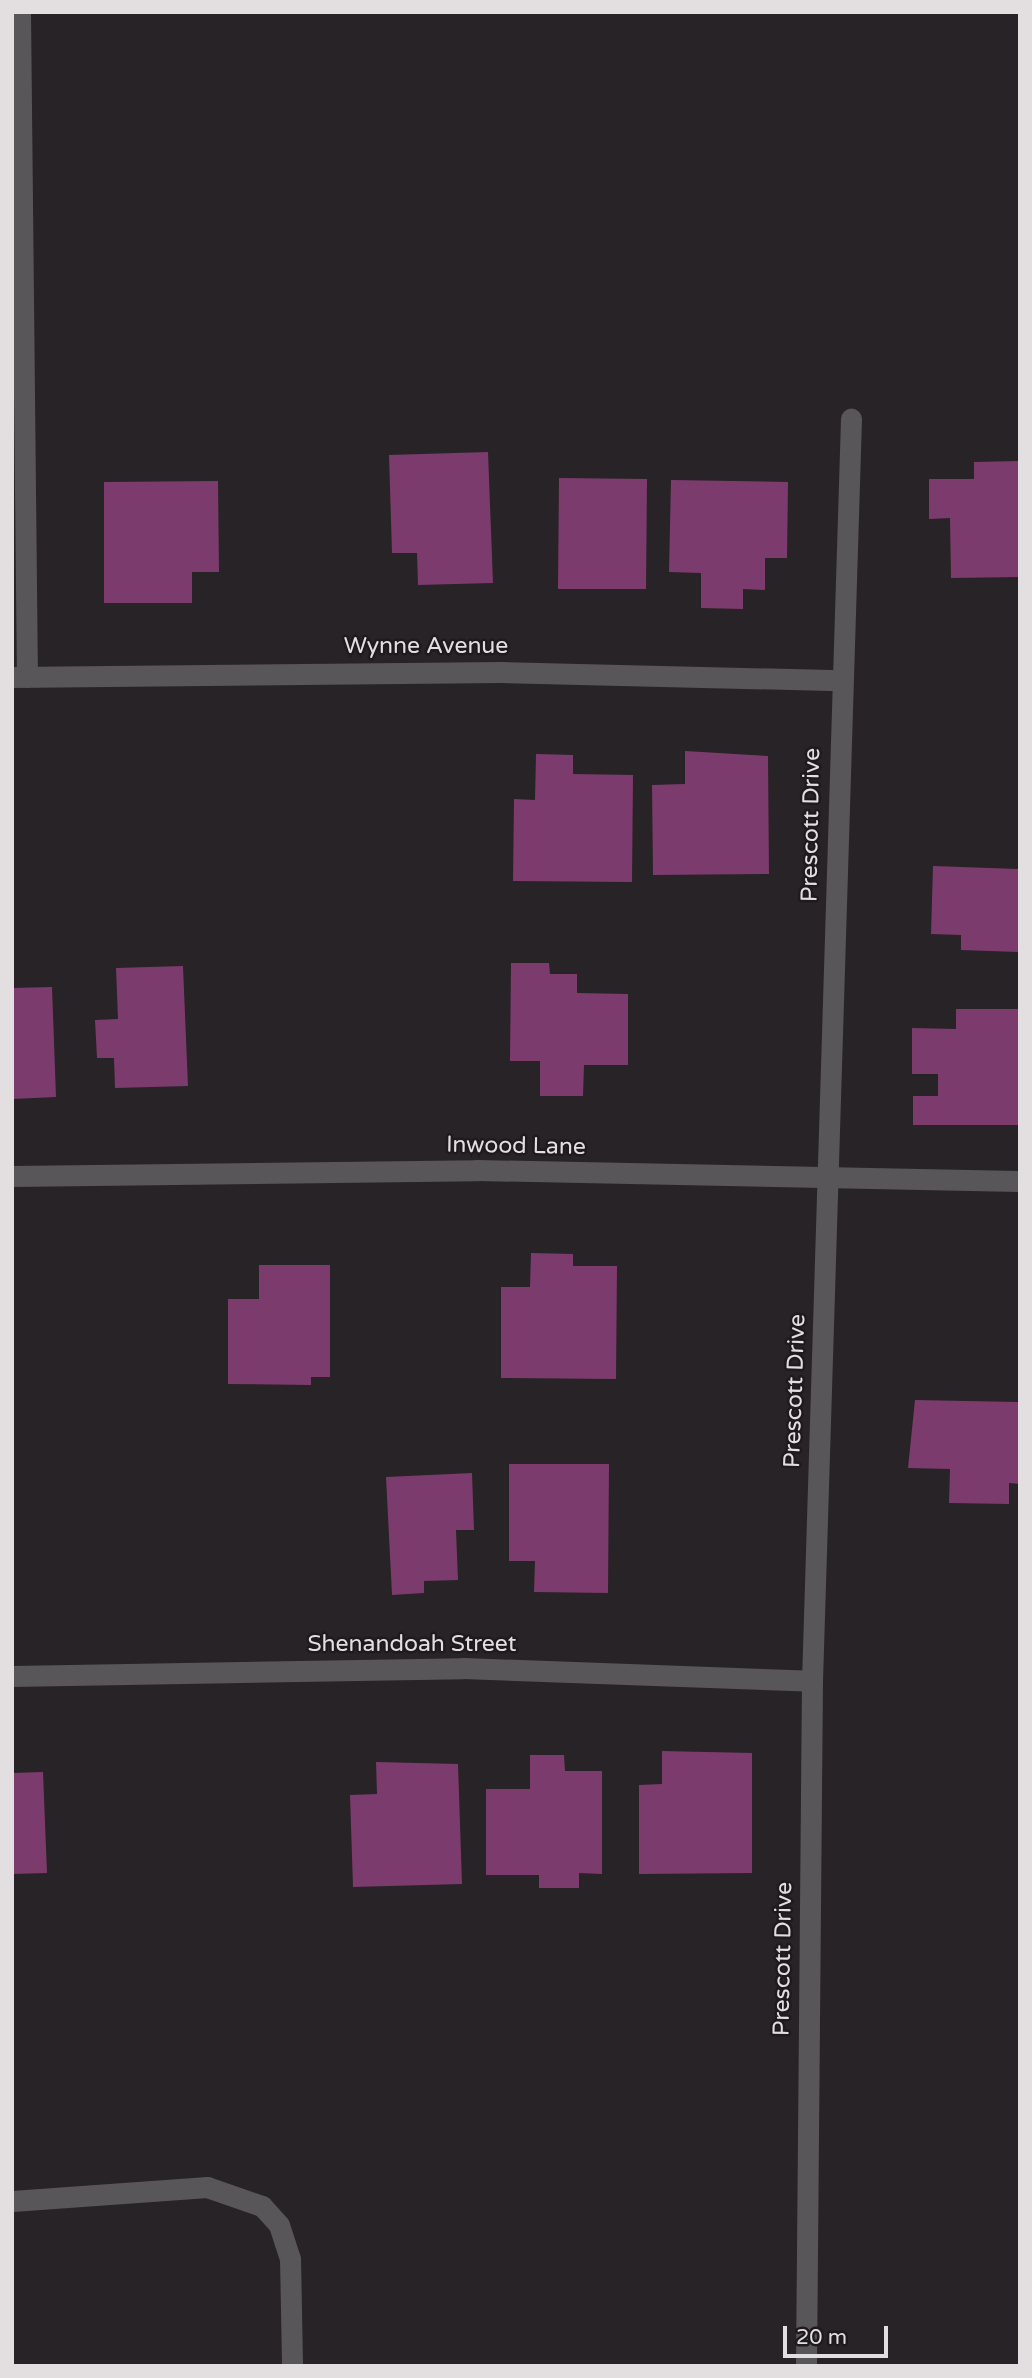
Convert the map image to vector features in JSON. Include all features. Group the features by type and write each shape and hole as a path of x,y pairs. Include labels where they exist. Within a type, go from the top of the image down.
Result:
{"street":[{"path":"20,12 20,677"},
{"name":"Prescott Drive","path":"806,2366 812,1681 829,1177 840,680 851,419"},
{"name":"Wynne Avenue","path":"20,677 502,672 840,680"},
{"name":"Inwood Lane","path":"12,1176 477,1170 1020,1181"},
{"name":"Shenandoah Street","path":"12,1676 463,1668 812,1681"},
{"path":"12,2201 207,2187 262,2206 279,2225 290,2258 292,2366"}],"building":[{"path":"488,452 493,583 418,585 417,553 392,553 389,455"},
{"path":"1020,461 1020,577 951,578 950,518 929,519 929,479 974,479 974,462"},
{"path":"559,478 647,479 646,589 558,589"},
{"path":"671,480 788,482 787,558 765,558 765,590 743,589 743,609 701,608 701,573 669,572"},
{"path":"218,481 219,572 192,572 192,603 104,603 104,482"},
{"path":"685,751 768,756 769,874 653,875 652,785 685,784"},
{"path":"536,754 573,755 573,774 633,775 632,882 513,881 514,799 535,800"},
{"path":"933,866 1020,869 1020,952 961,950 961,935 931,934"},
{"path":"511,963 549,963 550,974 577,974 577,993 628,994 628,1065 584,1065 583,1096 540,1096 540,1061 510,1061"},
{"path":"183,966 188,1086 115,1088 114,1058 97,1058 95,1020 118,1019 116,968"},
{"path":"52,987 56,1097 12,1099 12,988"},
{"path":"956,1009 1020,1009 1020,1125 913,1125 913,1096 938,1096 938,1074 912,1074 912,1028 956,1029"},
{"path":"531,1253 573,1254 573,1266 617,1266 616,1379 501,1378 501,1287 530,1287"},
{"path":"259,1265 330,1265 330,1377 311,1377 311,1385 228,1384 228,1299 259,1299"},
{"path":"915,1400 1020,1402 1020,1484 1009,1483 1009,1504 949,1503 950,1469 908,1468"},
{"path":"509,1464 609,1464 608,1593 534,1592 535,1561 509,1561"},
{"path":"472,1473 474,1530 456,1530 458,1580 424,1581 424,1593 392,1595 386,1477"},
{"path":"662,1751 752,1753 752,1873 639,1874 639,1785 662,1784"},
{"path":"530,1755 564,1755 565,1771 602,1771 602,1874 579,1873 579,1888 539,1888 539,1875 486,1875 486,1789 530,1789"},
{"path":"376,1762 458,1764 462,1884 353,1887 350,1795 377,1794"},
{"path":"43,1772 47,1873 12,1874 12,1773"}]}
